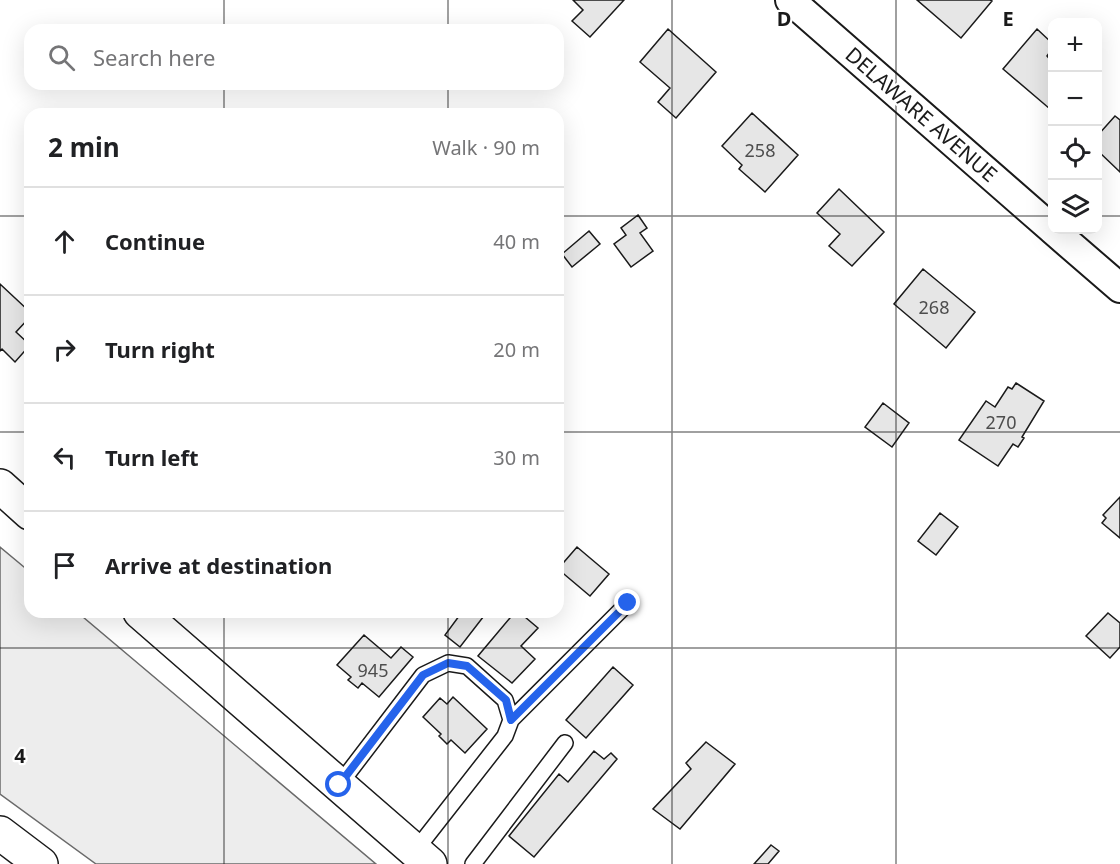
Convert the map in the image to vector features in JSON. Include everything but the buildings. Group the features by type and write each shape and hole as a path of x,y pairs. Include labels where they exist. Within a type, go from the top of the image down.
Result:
{"main road":[{"path":"0,486 24,508"},
{"path":"147,618 423,857"},
{"path":"0,833 41,864"}],"street":[{"name":"DELAWARE AVENUE","path":"790,0 1048,225"},
{"name":"DELAWARE AVENUE","path":"1059,234 1120,288"}],"lane":[{"path":"423,857 506,736 511,720 628,603"},
{"path":"339,785 423,675 448,663 467,666 506,700 511,720"},
{"path":"473,864 566,743"}],"shaded area":[{"path":"0,547 24,567 24,618 84,618 376,864 96,864 0,794"}],"route":[{"path":"339,785 423,675 448,663 467,666 506,700 511,720 628,603"}]}
